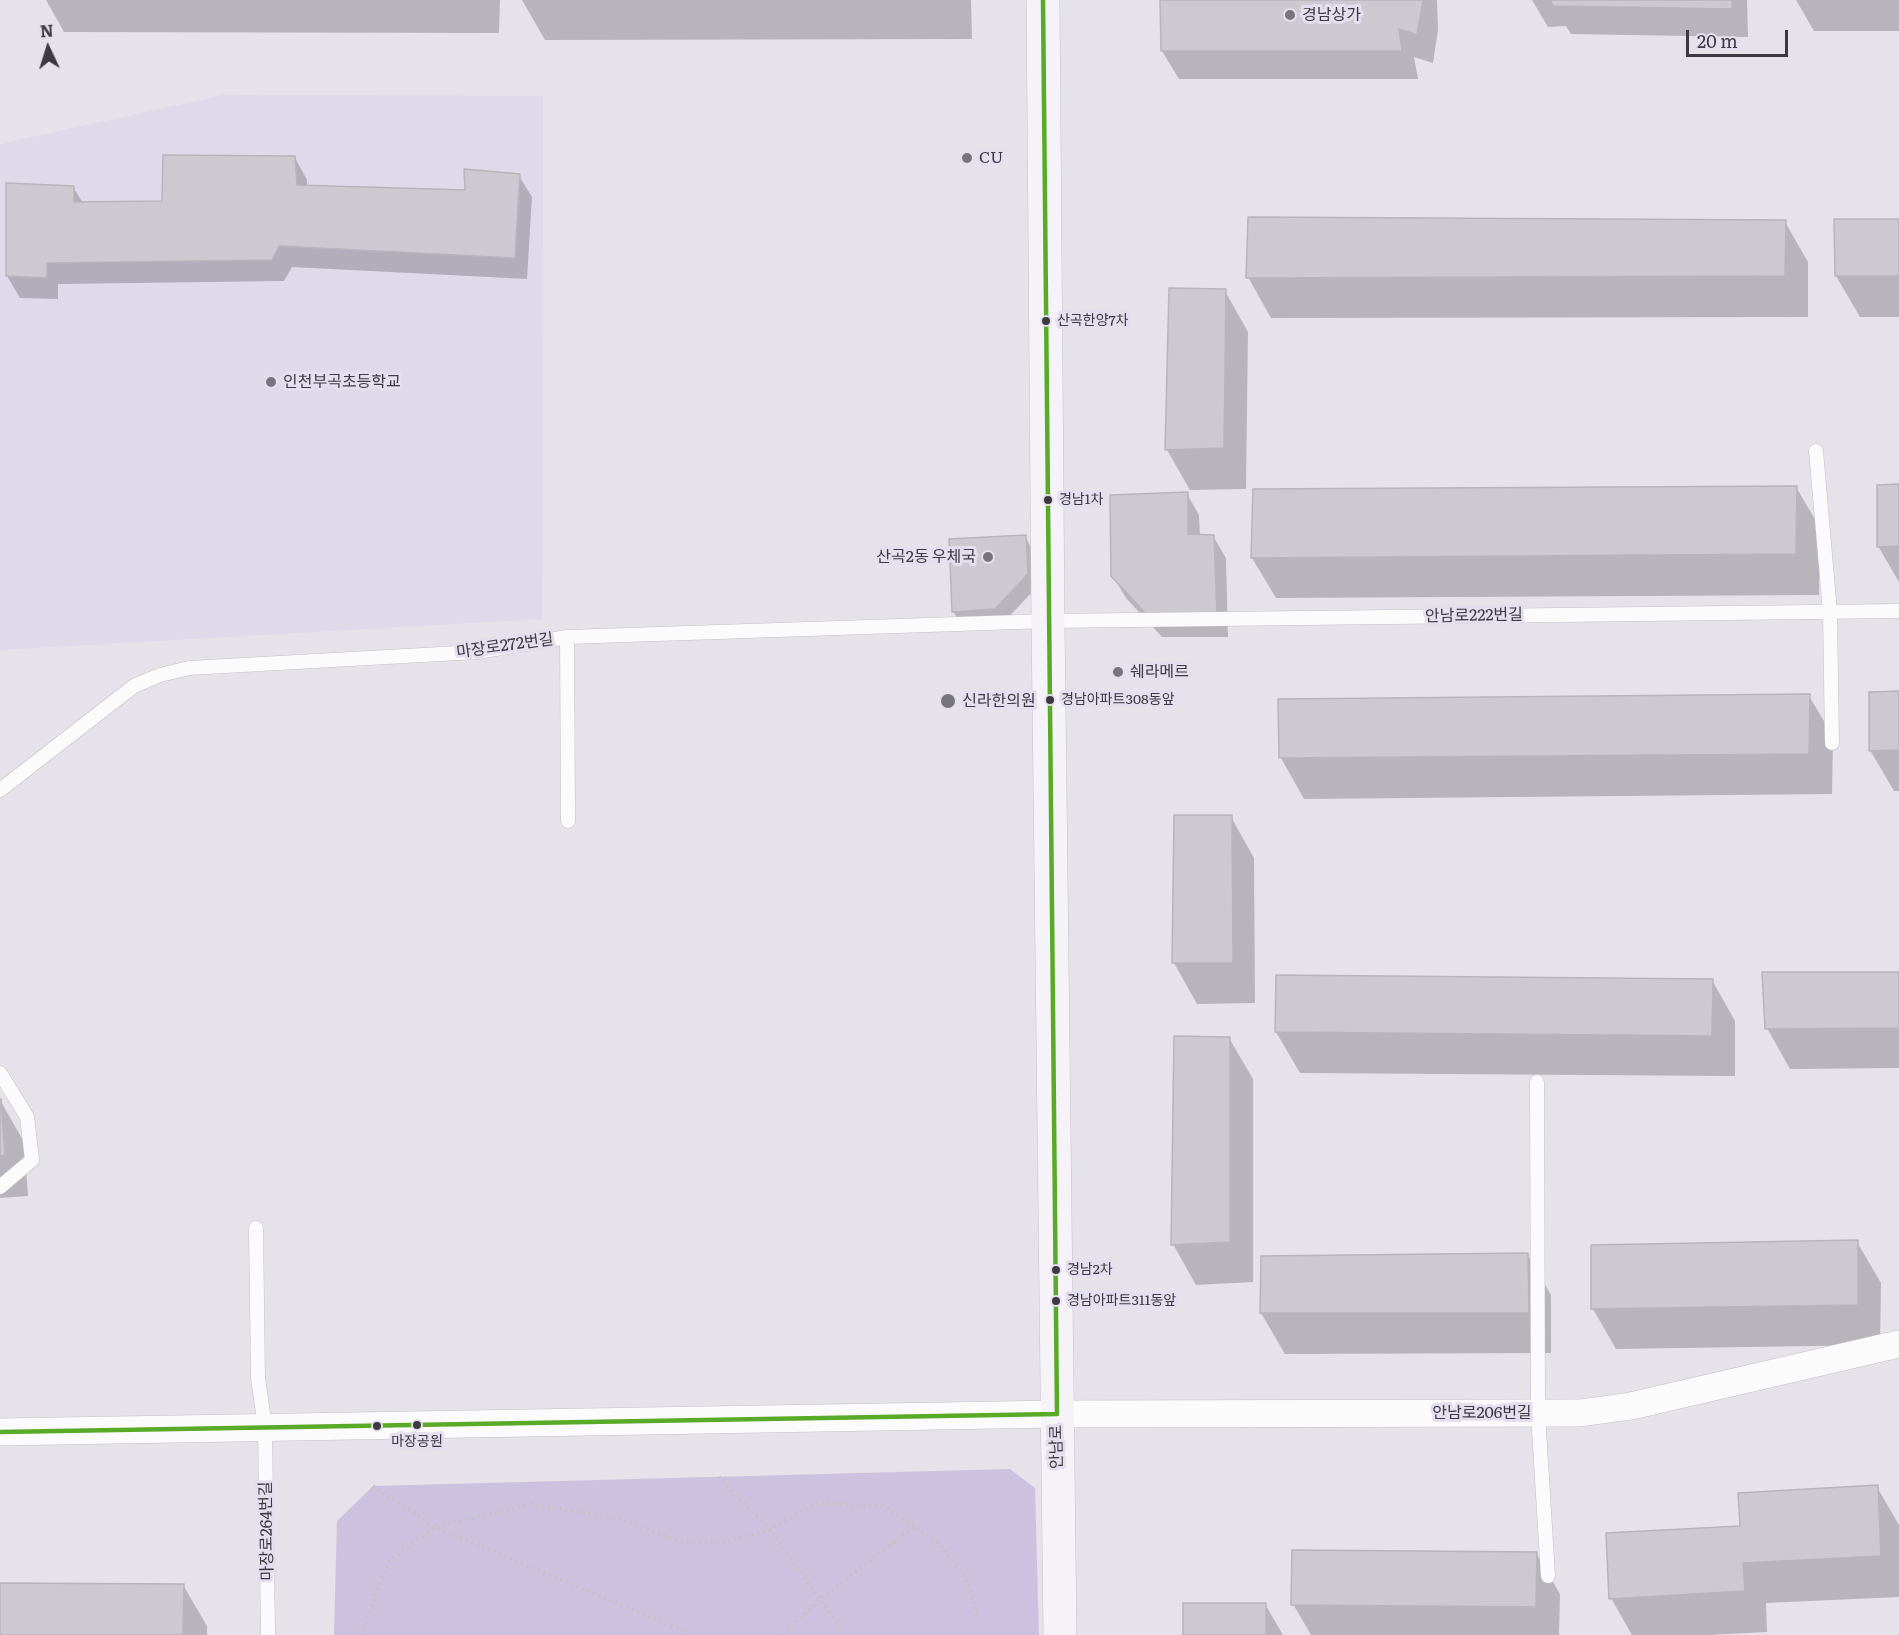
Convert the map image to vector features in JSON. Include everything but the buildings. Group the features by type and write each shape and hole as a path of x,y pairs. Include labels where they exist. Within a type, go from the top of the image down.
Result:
{"main road":[{"name":"안남로","path":"1043,0 1060,1635"}],"street":[{"name":"안남로206번길","path":"1057,1414 1580,1413 1631,1406 1899,1344"},
{"path":"0,1432 1057,1414"}],"lane":[{"path":"1816,451 1830,612 1832,743"},
{"name":"안남로222번길","path":"1048,621 1899,611"},
{"name":"마장로272번길","path":"0,790 134,686 160,675 189,668 477,652 567,637 1048,621"},
{"path":"567,637 568,821"},
{"path":"0,1073 27,1118 32,1160 0,1187"},
{"path":"1537,1082 1538,1413 1548,1575"},
{"name":"마장로264번길","path":"256,1228 258,1378 265,1427 268,1635"}],"path":[{"path":"719,1477 770,1530 846,1635"},
{"path":"373,1486 435,1527 693,1635"},
{"path":"364,1635 363,1629 389,1561 435,1527 531,1504 620,1519 677,1541 720,1544 770,1530 815,1503 883,1506 938,1542 963,1575 975,1603 976,1635"},
{"path":"783,1635 820,1599 914,1527"}],"shaded area":[{"name":"인천부곡초등학교","path":"223,95 543,96 542,619 0,650 0,144"},
{"name":"마장공원","path":"1010,1469 1035,1488 1039,1635 334,1635 337,1521 373,1486"}],"transit line":[{"path":"1043,0 1057,1414"},
{"path":"0,1432 1057,1414"}],"place":[{"name":"경남상가","path":"1290,15"},
{"name":"CU","path":"967,158"},
{"name":"산곡한양7차","path":"1046,321"},
{"name":"인천부곡초등학교","path":"271,382"},
{"name":"경남1차","path":"1048,500"},
{"name":"산곡2동 우체국","path":"988,557"},
{"name":"쉐라메르","path":"1118,672"},
{"name":"경남아파트308동앞","path":"1050,700"},
{"name":"신라한의원","path":"948,701"},
{"name":"경남2차","path":"1056,1270"},
{"name":"경남아파트311동앞","path":"1056,1301"},
{"name":"마장공원","path":"417,1425"}]}
